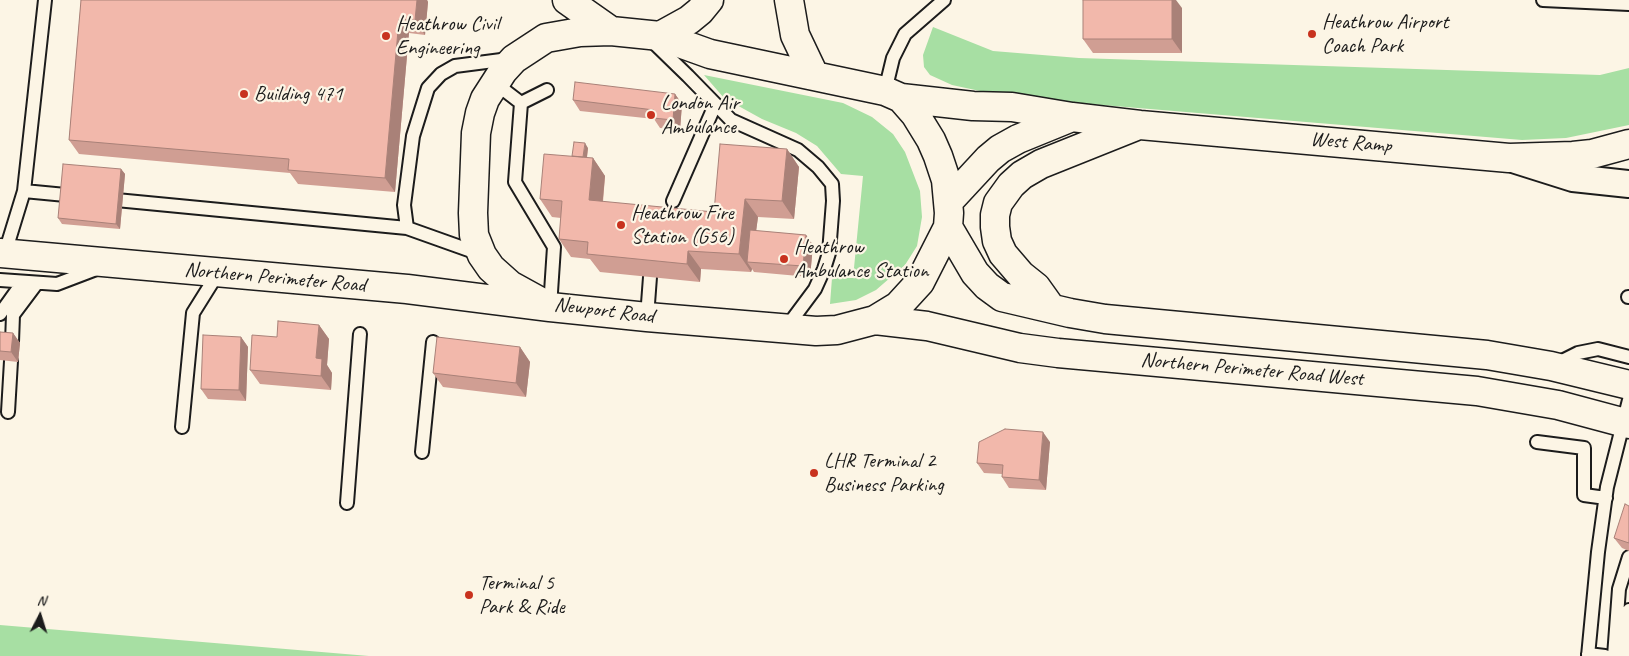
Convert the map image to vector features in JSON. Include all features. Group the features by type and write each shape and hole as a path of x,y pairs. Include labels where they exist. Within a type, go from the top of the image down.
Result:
{"street":[{"path":"568,0 611,31"},
{"path":"652,35 689,20 709,0"},
{"path":"789,0 795,34 814,75"},
{"name":"Newport Road","path":"652,35 611,31 580,32 546,38 514,58 494,83 484,99 476,133 474,234 482,255 500,277 550,307 816,331 838,330 875,320"},
{"path":"652,35 710,54 814,75 893,94 915,114 931,140 946,180 948,214"},
{"name":"West Ramp","path":"893,94 973,106 1012,107 1072,117 1140,125 1509,158 1592,154 1629,144"},
{"name":"West Ramp","path":"875,320 898,306 920,282 948,214 988,159 1000,149 1018,139 1072,117"},
{"path":"1051,308 1036,287 1021,275 1003,254 997,241 995,227 998,203 1010,185 1022,175 1041,164 1140,125"},
{"path":"1509,158 1573,178 1629,184"},
{"name":"Northern Perimeter Road West","path":"948,214 975,274 987,286 1002,296 1070,313 1104,319 1487,355 1551,366 1629,386"},
{"name":"Northern Perimeter Road","path":"3,253 407,289 550,307"},
{"name":"Northern Perimeter Road West","path":"875,320 927,326 1020,348 1058,353 1477,391 1627,415"}],"lane":[{"path":"3,253 24,192 46,0"},
{"path":"893,94 893,58 905,34 944,0"},
{"path":"1543,0 1629,4"},
{"path":"652,35 688,76 731,120 798,150 818,167 832,184 833,201 829,253 824,269 815,290 786,328"},
{"path":"407,228 404,205 412,136 428,88 442,74 454,66 514,58"},
{"path":"494,83 521,102"},
{"path":"521,102 547,90"},
{"path":"521,102 516,182 554,247 550,307"},
{"path":"673,201 715,104"},
{"path":"24,192 407,228 482,255"},
{"path":"0,292 4,280 57,284 111,264"},
{"path":"182,427 193,313 218,273"},
{"path":"647,316 650,277"},
{"path":"0,314 22,282"},
{"path":"12,342 13,315 37,283"},
{"path":"348,503 360,334"},
{"path":"422,452 433,342"},
{"path":"1551,366 1578,352 1598,349 1629,357"},
{"path":"8,412 11,361"},
{"path":"1606,656 1588,655 1598,552 1606,498 1627,415"},
{"path":"1537,442 1584,448 1584,495 1606,498"},
{"path":"1614,656 1619,590 1629,557"},
{"path":"1625,656 1629,610"}],"green space":[{"path":"933,27 993,51 1079,58 1600,75 1629,68 1629,125 1566,138 1522,140 994,96 952,85 930,75 924,67 923,55"},
{"path":"704,75 843,103 872,117 893,134 905,152 920,191 922,217 917,246 905,265 876,290 856,300 830,304 832,278 853,278 863,176 841,174 817,146 796,133 762,119 724,98"},
{"path":"0,625 369,656 0,656"}],"building":[{"name":"Building 471","path":"81,0 417,0 415,20 399,19 385,178 288,170 289,159 69,140"},
{"path":"1083,0 1172,0 1172,39 1083,39"},
{"path":"575,82 675,94 673,120 653,118 654,110 573,100"},
{"path":"574,142 585,143 583,157 572,156"},
{"name":"Heathrow Fire Station (G56)","path":"720,144 787,149 782,201 745,199 739,254 688,251 687,264 587,254 588,242 559,239 562,201 540,199 544,154 593,158 589,200 714,212"},
{"path":"63,164 121,169 116,224 58,218"},
{"path":"750,230 806,235 803,266 747,262"},
{"path":"278,321 319,325 316,358 322,359 321,376 250,370 252,335 277,337"},
{"path":"0,332 13,333 11,352 0,351"},
{"path":"203,335 241,337 239,390 201,389"},
{"path":"437,337 520,347 516,383 433,373"},
{"path":"1005,429 1043,432 1039,480 1002,477 1003,465 977,463 979,442"},
{"path":"1625,504 1629,506 1629,543 1614,538"}],"place":[{"name":"Heathrow Airport Coach Park","path":"1312,34"},
{"name":"Heathrow Civil Engineering","path":"386,36"},
{"name":"Building 471","path":"244,94"},
{"name":"London Air Ambulance","path":"651,115"},
{"name":"Heathrow Fire Station (G56)","path":"621,225"},
{"name":"Heathrow Ambulance Station","path":"784,259"},
{"name":"LHR Terminal 2 Business Parking","path":"814,473"},
{"name":"Terminal 5 Park & Ride","path":"469,595"}]}
